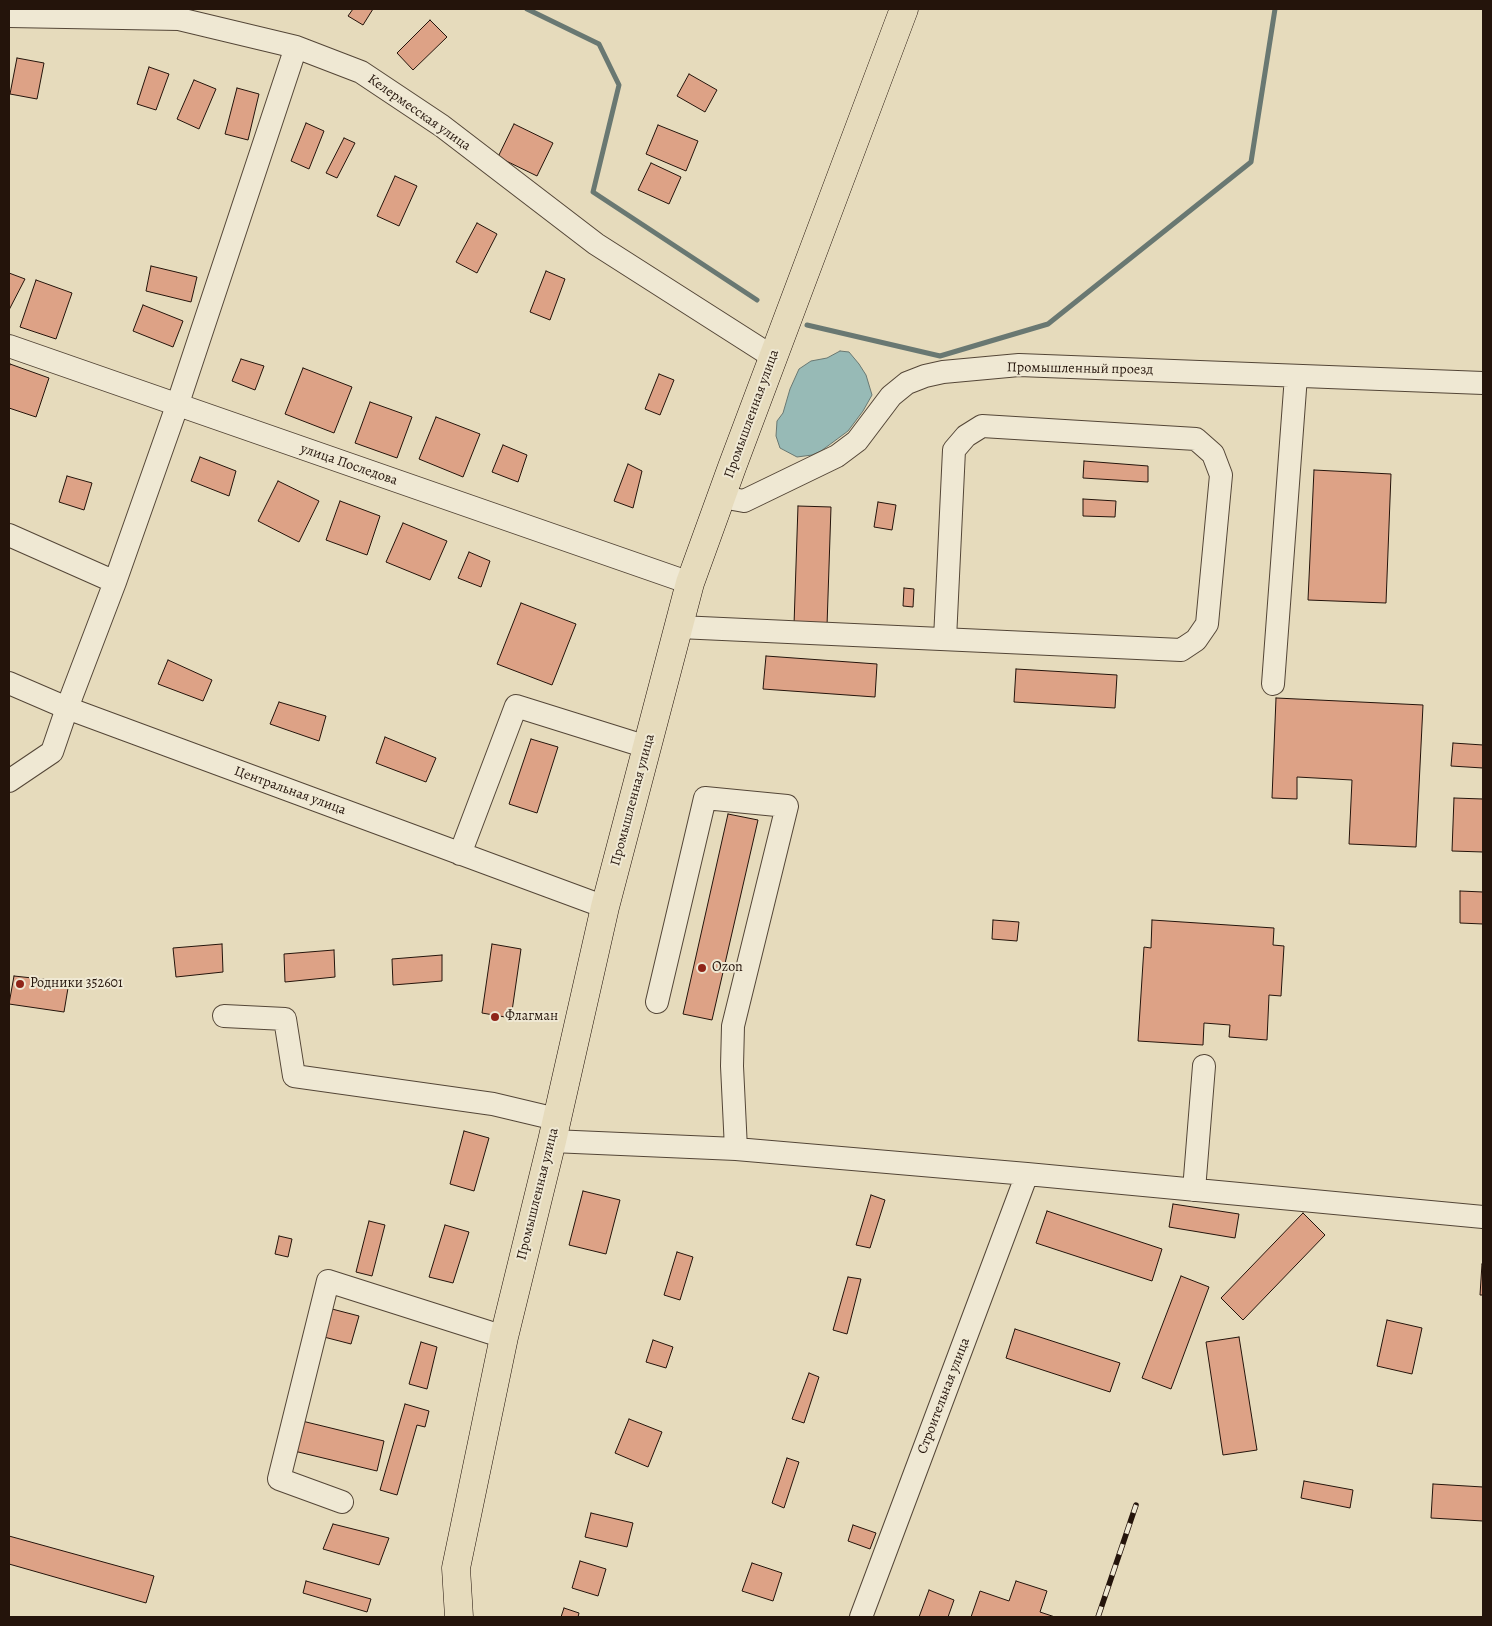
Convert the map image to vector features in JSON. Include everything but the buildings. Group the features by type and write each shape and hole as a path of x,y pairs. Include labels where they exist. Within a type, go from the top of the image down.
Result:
{"main road":[{"name":"Промышленная улица","path":"460,1617 456,1568 504,1337 605,907 690,584 904,9"}],"street":[{"name":"Келермесская улица","path":"9,16 179,19 296,47 361,72 442,126 596,244 773,357"},
{"path":"9,781 52,752 177,406 296,47"},
{"name":"улица Последова","path":"9,346 690,584"},
{"name":"Промышленный проезд","path":"722,497 744,500 837,456 857,441 891,396 907,383 943,372 1019,365 1483,383"},
{"path":"1274,684 1296,376"},
{"path":"679,628 1181,650 1196,640 1207,624 1221,475 1213,454 1196,439 982,426 966,436 954,450 945,639"},
{"path":"9,535 115,582"},
{"name":"Центральная улица","path":"9,683 67,708 605,907"},
{"path":"460,854 516,706 647,747"},
{"path":"657,1002 705,798 787,806 733,1026 732,1066 736,1149"},
{"path":"224,1016 284,1019 294,1076 493,1104 554,1130 736,1149 1483,1217"},
{"path":"1194,1190 1204,1066"},
{"name":"Строительная улица","path":"861,1617 1027,1174"},
{"path":"342,1502 279,1479 328,1281 504,1337"}],"water":[{"path":"840,351 849,352 859,364 866,375 872,395 848,431 821,451 812,455 797,457 780,448 776,436 777,421 783,413 790,389 799,369 811,361 827,358"}],"waterway":[{"path":"527,9 599,44 619,85 593,192 757,300"},
{"path":"807,325 940,356 1048,324 1251,162 1275,9"}],"railway":[{"path":"1098,1617 1136,1505"}],"place":[{"name":"Ozon","path":"702,968"},
{"name":"Родники 352601","path":"20,984"},
{"name":"Флагман","path":"495,1017"}]}
